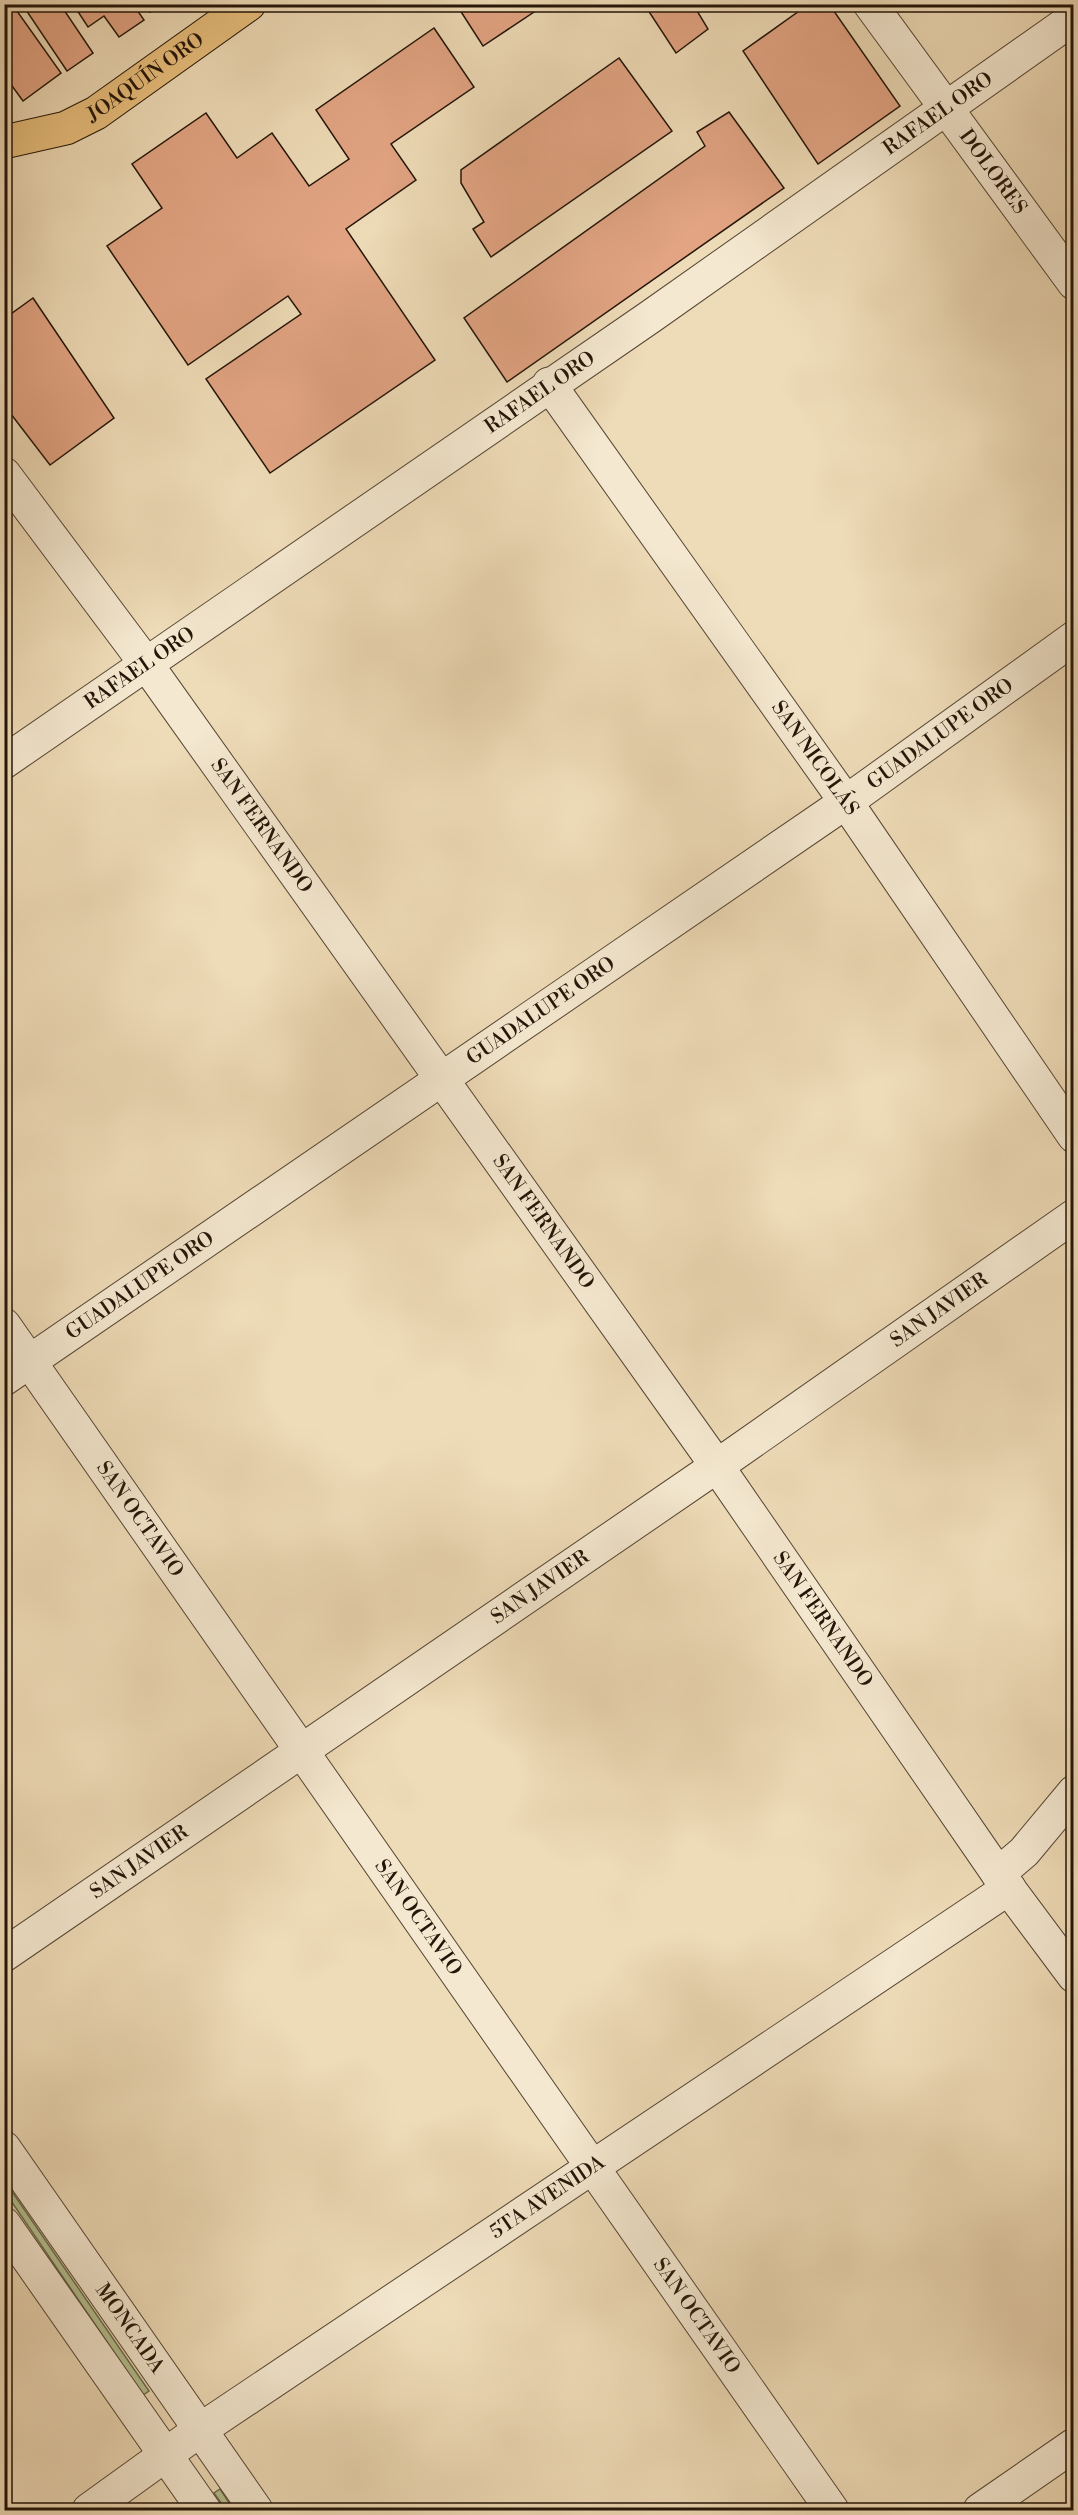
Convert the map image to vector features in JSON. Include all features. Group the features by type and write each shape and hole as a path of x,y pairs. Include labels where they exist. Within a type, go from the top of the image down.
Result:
{"main road":[{"name":"JOAQUÍN ORO","path":"20,139 66,128 96,113 249,4"}],"street":[{"name":"DOLORES","path":"870,4 1074,283"},
{"name":"RAFAEL ORO","path":"4,762 946,110 1074,18"},
{"name":"SAN NICOLÁS","path":"549,384 846,802 1074,1136"},
{"name":"SAN FERNANDO","path":"4,474 147,665 717,1466 1004,1881 1074,1976"},
{"name":"GUADALUPE ORO","path":"17,1371 846,802 1074,638"},
{"name":"SAN JAVIER","path":"4,1955 717,1466 1074,1216"},
{"name":"SAN OCTAVIO","path":"4,1325 17,1371 302,1752 832,2511"},
{"name":"5TA AVENIDA","path":"89,2511 167,2457 200,2430 592,2169 1004,1881 1024,1852 1074,1791"},
{"name":"MONCADA","path":"4,2148 256,2511"},
{"path":"4,2224 204,2511"},
{"path":"980,2511 1074,2445"}],"green space":[{"path":"4,2180 149,2391 143,2395 5,2192"},
{"path":"220,2489 234,2510 226,2510 214,2493"}],"building":[{"path":"4,4 12,4 61,73 23,101 4,75"},
{"path":"22,4 60,4 93,53 67,71"},
{"path":"73,4 133,4 144,20 119,37 104,16 88,27"},
{"path":"146,4 161,4 150,12"},
{"path":"456,4 546,4 483,46"},
{"path":"644,4 693,4 708,29 676,53"},
{"path":"809,4 829,4 900,106 818,164 743,51"},
{"path":"434,28 474,87 391,144 416,180 346,229 435,360 270,473 206,379 301,314 288,296 188,365 107,246 162,208 132,164 206,113 237,158 272,133 309,186 349,159 316,110"},
{"path":"619,58 672,131 491,257 473,229 484,222 461,183 461,170"},
{"path":"729,112 784,188 507,382 464,318 705,146 697,132"},
{"path":"33,298 114,418 50,465 4,405 4,319"}]}
